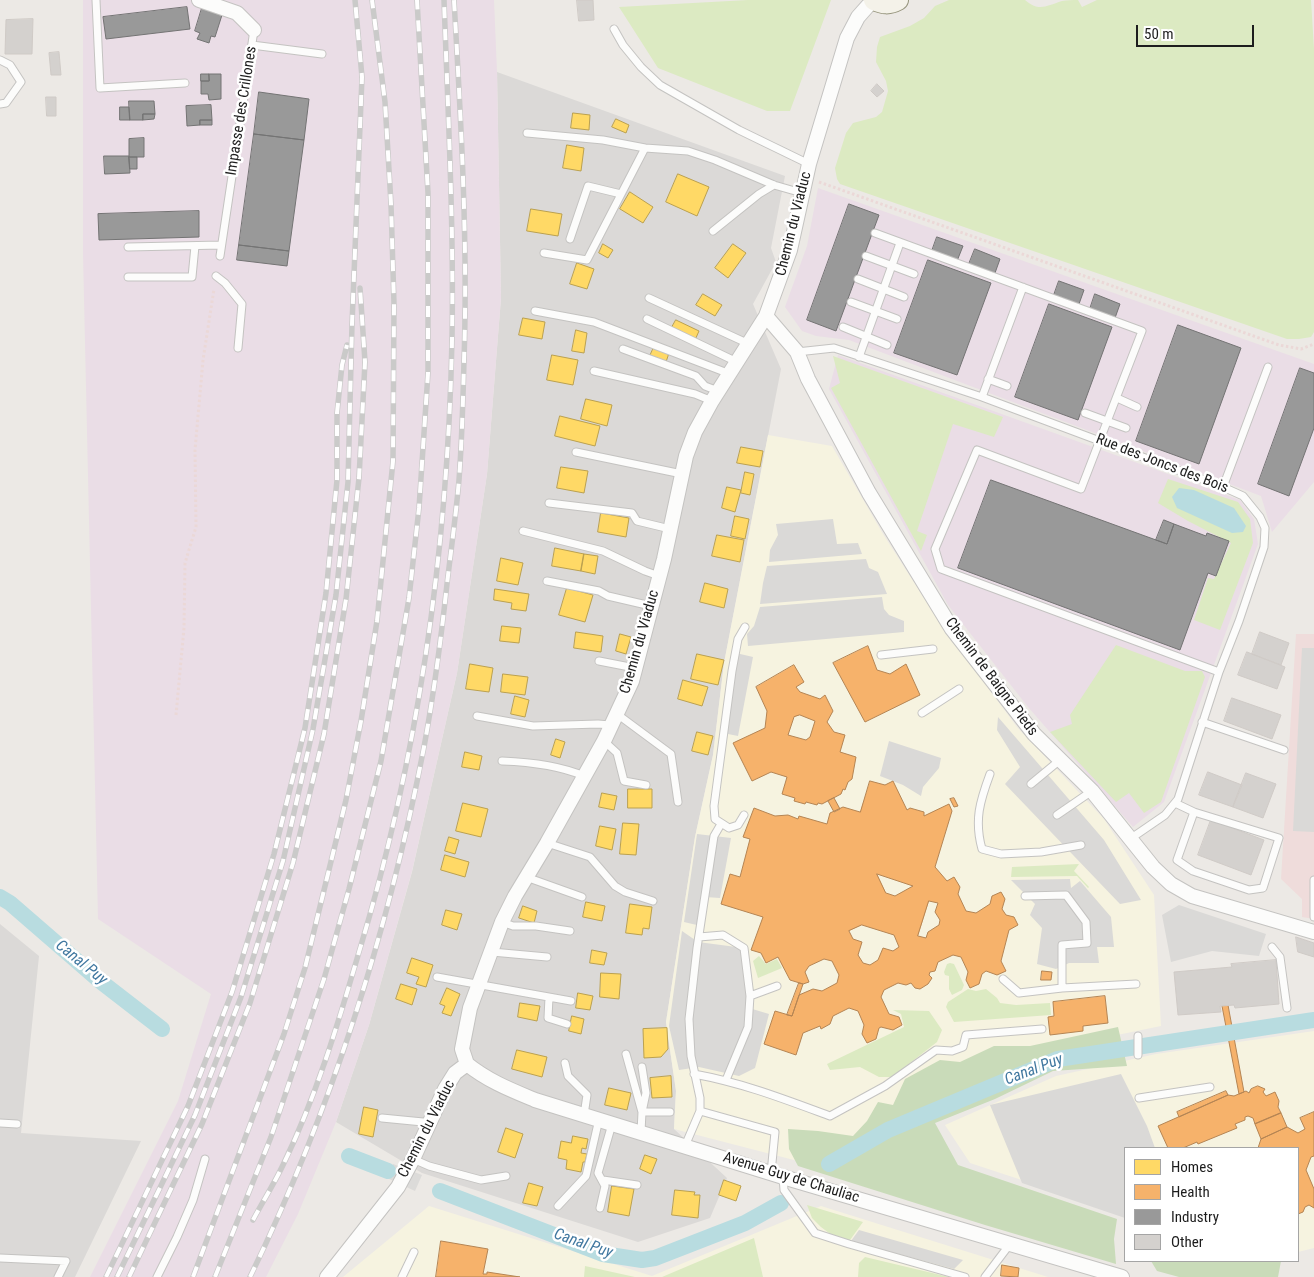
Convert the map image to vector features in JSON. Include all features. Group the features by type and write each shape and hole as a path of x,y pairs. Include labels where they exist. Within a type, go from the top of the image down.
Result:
{"main road":[{"path":"874,0 882,4 898,0"}],"street":[{"name":"Impasse des Crillones","path":"199,0 237,13 254,30"},
{"name":"Chemin du Viaduc","path":"326,1277 398,1186 445,1089 455,1073 467,1064 462,1049 470,1008 502,922 604,741 632,681 652,606 686,456 695,432 715,396 766,316 790,250 809,164 847,38 858,17 874,0"},
{"name":"Chemin de Baigne Pieds","path":"766,316 797,352 808,379 869,493 952,629 1034,734 1092,791 1153,867 1171,884 1192,896 1314,932"},
{"name":"Avenue Guy de Chauliac","path":"467,1064 481,1076 502,1087 535,1100 818,1187 1122,1277"}],"lane":[{"path":"96,0 100,88 185,83"},
{"path":"614,29 623,46 660,85 739,130 809,164"},
{"name":"Impasse des Crillones","path":"220,256 254,30"},
{"path":"252,45 322,54"},
{"path":"0,60 10,65 21,82 6,103 0,104"},
{"path":"526,133 603,140 644,148 688,151 802,194"},
{"path":"544,253 588,260 644,148"},
{"path":"713,231 759,194 774,185"},
{"path":"570,239 588,186 621,194"},
{"path":"875,233 1142,331 1081,488 977,450 935,549 941,569 1219,672"},
{"path":"859,357 900,242"},
{"path":"128,247 221,245"},
{"path":"128,277 192,276 195,246"},
{"path":"866,256 914,274"},
{"path":"216,276 225,283 242,304 238,348"},
{"path":"858,279 904,297"},
{"path":"982,397 1023,287"},
{"path":"648,298 748,344"},
{"path":"851,302 897,319"},
{"path":"535,311 594,322 733,368"},
{"path":"647,319 733,368"},
{"path":"843,327 887,344"},
{"name":"Rue des Joncs des Bois","path":"797,352 834,348 982,397 1223,487 1243,496 1260,517 1265,528 1264,547 1239,621 1219,672 1181,790 1175,803 1165,815 1130,839"},
{"path":"623,349 696,376 715,396"},
{"path":"1223,487 1268,367"},
{"path":"594,371 695,394 715,396"},
{"path":"988,379 1007,386"},
{"path":"1117,398 1137,407"},
{"path":"1084,412 1126,428"},
{"path":"576,452 682,474"},
{"path":"549,502 632,513 637,521 670,529"},
{"path":"523,531 603,551 659,576"},
{"path":"547,581 599,591 608,596 652,606"},
{"path":"744,815 738,825 729,828 715,819 715,798 732,671 738,638 745,627"},
{"path":"881,655 933,649"},
{"path":"599,661 635,668"},
{"path":"922,714 959,689"},
{"path":"477,716 533,726 598,724 614,720 671,754 678,802"},
{"path":"1202,722 1284,750"},
{"path":"604,741 618,753 624,782 646,785"},
{"path":"1030,784 1060,760"},
{"path":"502,761 528,762 572,771 584,776"},
{"path":"990,774 980,802 978,833 982,849 1001,854 1041,852 1081,846"},
{"path":"1057,816 1092,791"},
{"path":"1175,803 1194,812 1279,838 1263,888 1249,890 1193,871 1177,860 1194,812"},
{"path":"686,1146 700,1111 700,1098 694,1074 689,1020 696,948 714,836 721,824"},
{"path":"547,843 590,857 615,886 625,892 653,900"},
{"path":"526,877 582,897"},
{"path":"1314,880 1314,917"},
{"path":"1025,896 1066,895 1086,922 1087,943 1062,945 1062,988"},
{"path":"502,922 513,926 536,926 570,931"},
{"path":"699,937 723,935 744,948 750,996 748,1027 726,1080"},
{"path":"1272,947 1280,957 1287,1008"},
{"path":"492,952 547,957"},
{"path":"437,977 571,1000"},
{"path":"1003,980 1019,993 1062,988 1136,984"},
{"path":"750,996 777,986"},
{"path":"549,996 548,1018 567,1024"},
{"path":"694,1074 726,1080 761,1090 830,1116 885,1086 936,1050 952,1051 963,1046 966,1035 1042,1029"},
{"path":"1138,1036 1138,1054"},
{"path":"626,1054 642,1112"},
{"path":"564,1063 568,1076 588,1094 584,1114"},
{"path":"641,1132 642,1112 646,1093 642,1067"},
{"path":"1139,1098 1210,1087"},
{"path":"700,1111 775,1132 784,1190 816,1233 965,1277"},
{"path":"642,1112 670,1112"},
{"path":"382,1118 423,1122 429,1125"},
{"path":"558,1206 586,1176 599,1119"},
{"path":"0,1123 17,1124"},
{"path":"600,1208 605,1186 598,1173 612,1123"},
{"path":"157,1277 177,1238 193,1200 205,1159"},
{"path":"410,1164 429,1166 481,1180 506,1176"},
{"path":"603,1180 637,1185"},
{"path":"984,1277 1010,1244"},
{"path":"402,1277 414,1252"},
{"path":"0,1258 66,1261 58,1277"}],"path":[{"path":"816,181 1278,345 1301,349 1314,344"},
{"path":"176,715 184,628 185,563 196,527 195,450 202,369 216,276"}],"shaded area":[{"path":"83,0 494,0 501,298 487,474 457,673 412,871 369,1025 336,1122 298,1214 266,1277 90,1277 178,1101 211,994 98,919 83,254"},
{"path":"497,72 785,176 771,248 776,262 753,304 781,369 724,663 713,755 695,837 666,1022 676,1091 674,1129 727,1178 710,1218 638,1242 422,1173 336,1122 369,1025 412,872 457,673 487,474 501,298"},
{"path":"818,188 1314,364 1314,482 1272,532 1261,496 849,340 816,336 802,331 785,307 807,246"},
{"path":"838,355 1240,500 1254,519 1258,544 1164,802 1133,827 1028,707 948,605 829,389"},
{"path":"768,435 832,446 883,534 938,620 1017,727 1104,819 1154,895 1161,1026 1010,1057 817,1166 674,1129 676,1091 666,1022 695,837 713,755 724,663"},
{"path":"833,519 837,544 858,543 862,554 769,562 770,550 778,535 776,524"},
{"path":"866,559 869,568 878,572 887,594 760,604 767,566"},
{"path":"882,597 884,609 889,615 904,621 904,632 748,646 747,634 754,626 760,607"},
{"path":"1296,634 1314,634 1314,919 1302,917 1302,899 1281,879"},
{"path":"1302,648 1314,648 1314,832 1293,831"},
{"path":"736,653 753,657 738,736 723,733"},
{"path":"998,717 1104,840 1141,900 1120,904 1005,784 1020,767 997,730"},
{"path":"889,741 941,758 939,768 923,787 921,796 903,785 880,776"},
{"path":"697,834 731,838 720,898 705,897 701,926 684,922"},
{"path":"1070,879 1071,888 1080,881 1111,917 1114,947 1097,947 1099,963 1069,963 1056,969 1037,964 1042,928 1030,915 1035,904 1011,880"},
{"path":"1179,905 1266,934 1259,956 1212,951 1171,962 1162,915"},
{"path":"0,924 39,956 21,1133 141,1141 75,1277 0,1277"},
{"path":"682,931 698,942 744,948 749,1008 769,1014 755,1068 739,1076 699,1067 679,1070 669,1026"},
{"path":"1314,1031 1314,1248 1299,1252 1299,1147 1124,1147 1124,1214 970,1163 945,1125 1056,1076 1156,1054"},
{"path":"1121,1074 1147,1126 1155,1147 1124,1147 1124,1218 1022,1183 990,1105"},
{"path":"429,1206 652,1276 821,1206 1048,1277 343,1277"},
{"path":"859,1230 963,1260 954,1269 851,1241"}],"green space":[{"path":"748,0 831,0 790,111 767,111 658,68 619,7"},
{"path":"949,0 1025,0 1034,6 1043,7 1064,1 1078,0 1082,7 1097,0 1311,0 1314,49 1314,332 1311,337 1287,339 840,184 835,168 846,133 853,123 876,117 882,112 888,91 886,81 876,62 880,37 910,26 924,18 935,6"},
{"path":"833,356 1003,417 994,437 953,424 917,531 927,535 921,551 831,388 840,383"},
{"path":"1168,479 1238,502 1250,519 1253,543 1220,630 1194,620 1208,578 1214,579 1231,543 1158,503"},
{"path":"1116,645 1185,671 1202,671 1205,677 1161,802 1144,813 1129,793 1116,802 1050,732 1072,724 1070,715"},
{"path":"1079,864 1074,871 1088,888 1077,876 1011,877 1012,867"},
{"path":"759,956 766,964 777,959 782,968 758,978 753,961"},
{"path":"947,964 954,964 964,985 962,990 952,995 949,989 949,976 945,975 944,972"},
{"path":"968,989 976,991 986,989 1000,1003 1016,1005 1050,1003 1051,1015 954,1022 946,1007 948,1002"},
{"path":"893,1010 929,1011 942,1030 937,1042 892,1077 879,1077 860,1067 830,1070 827,1064 904,1027 901,1014"},
{"path":"1118,1027 1127,1066 1053,1071 995,1099 935,1123 958,1165 1117,1219 1114,1239 1116,1264 798,1166 789,1149 788,1129 853,1136 867,1121 878,1102 893,1105 905,1079 940,1060 960,1062 994,1046 1030,1046"},
{"path":"807,1205 863,1222 850,1240 833,1236 812,1218"},
{"path":"754,1238 763,1277 662,1277"},
{"path":"865,1257 949,1277 858,1277 859,1263"},
{"path":"1152,1262 1281,1262 1278,1277 1179,1277 1157,1271"},
{"path":"585,1266 635,1277 584,1277"}],"water":[{"path":"1179,488 1194,490 1234,508 1246,526 1243,532 1232,533 1177,508 1172,497"}],"pier":[{"path":"393,1164 422,1175 415,1191 387,1178"}],"building: Homes":[{"path":"573,113 590,115 589,130 571,128"},
{"path":"616,119 629,125 626,133 612,127"},
{"path":"567,145 584,148 581,171 563,168"},
{"path":"678,174 709,187 697,216 666,202"},
{"path":"630,192 653,207 643,223 620,209"},
{"path":"531,209 562,214 558,236 527,231"},
{"path":"603,244 613,250 608,258 599,253"},
{"path":"733,244 746,253 728,278 715,268"},
{"path":"577,263 594,269 587,289 570,284"},
{"path":"703,294 722,305 715,316 696,305"},
{"path":"523,318 545,322 542,339 519,335"},
{"path":"676,320 699,331 695,340 671,329"},
{"path":"576,330 587,333 584,353 572,351"},
{"path":"654,347 669,353 666,362 650,356"},
{"path":"552,355 578,360 573,385 547,380"},
{"path":"586,399 612,405 607,426 581,419"},
{"path":"560,416 600,426 595,446 555,436"},
{"path":"741,447 763,451 760,467 737,463"},
{"path":"561,467 588,471 584,493 557,488"},
{"path":"745,472 754,474 750,495 741,493"},
{"path":"727,487 741,490 735,512 722,508"},
{"path":"601,513 629,518 626,537 598,532"},
{"path":"735,516 749,519 745,539 731,536"},
{"path":"717,535 744,540 740,562 712,556"},
{"path":"555,548 584,554 581,571 552,566"},
{"path":"584,554 598,556 595,574 581,571"},
{"path":"501,558 523,563 518,585 497,581"},
{"path":"705,583 728,589 724,608 700,602"},
{"path":"567,588 593,595 585,622 559,615"},
{"path":"495,589 529,594 526,611 511,609 512,603 494,600"},
{"path":"502,626 521,628 519,643 500,641"},
{"path":"576,632 603,636 601,652 574,648"},
{"path":"620,634 631,637 626,654 616,651"},
{"path":"697,654 724,660 718,685 691,679"},
{"path":"470,664 493,668 489,692 466,689"},
{"path":"503,674 528,677 525,695 501,692"},
{"path":"683,680 708,687 702,706 678,699"},
{"path":"515,696 529,700 525,717 511,714"},
{"path":"697,732 713,736 708,755 692,751"},
{"path":"556,739 565,742 560,758 551,755"},
{"path":"465,752 482,756 479,770 462,767"},
{"path":"628,789 652,789 652,808 628,808"},
{"path":"602,793 617,796 614,810 599,807"},
{"path":"463,803 488,809 481,837 456,831"},
{"path":"623,823 639,824 636,855 620,854"},
{"path":"600,826 616,829 612,850 596,846"},
{"path":"449,837 459,840 455,854 445,851"},
{"path":"445,855 469,862 465,877 441,870"},
{"path":"586,902 605,906 602,921 583,917"},
{"path":"630,904 652,907 649,929 643,928 642,935 626,933"},
{"path":"523,906 537,911 534,923 519,918"},
{"path":"446,910 462,914 457,930 442,925"},
{"path":"592,950 607,953 604,965 590,963"},
{"path":"412,958 433,965 426,987 416,984 419,977 407,973"},
{"path":"601,973 621,974 619,999 600,997"},
{"path":"401,984 417,989 412,1005 396,999"},
{"path":"447,988 460,994 451,1016 442,1013 445,1006 440,1004"},
{"path":"578,993 593,996 590,1010 576,1008"},
{"path":"520,1003 540,1006 537,1021 518,1017"},
{"path":"572,1016 584,1019 581,1034 569,1031"},
{"path":"667,1028 668,1049 661,1057 644,1058 643,1029"},
{"path":"517,1050 547,1057 542,1077 512,1069"},
{"path":"671,1076 672,1097 652,1098 650,1078"},
{"path":"609,1088 631,1093 627,1110 605,1105"},
{"path":"364,1107 378,1110 373,1137 359,1134"},
{"path":"506,1128 523,1134 515,1158 498,1152"},
{"path":"573,1136 588,1139 586,1149 582,1148 581,1153 587,1154 581,1172 566,1169 567,1160 558,1158 561,1141 571,1143"},
{"path":"645,1155 657,1159 651,1174 640,1169"},
{"path":"724,1180 741,1186 736,1201 719,1195"},
{"path":"529,1183 543,1187 537,1206 523,1203"},
{"path":"612,1186 634,1189 629,1216 608,1212"},
{"path":"675,1190 695,1192 694,1195 700,1195 698,1218 672,1215"}],"building: Health":[{"path":"868,646 877,670 890,674 906,664 920,695 865,722 833,663"},
{"path":"794,665 804,682 796,687 800,692 820,699 825,695 833,711 827,722 834,732 845,735 840,752 856,757 852,779 841,794 822,804 818,803 817,805 806,802 805,804 794,801 795,798 782,794 787,777 771,772 752,781 733,743 765,728 767,711 756,687","holes":["800,715 815,721 810,737 806,740 788,735 794,717"]},
{"path":"870,781 885,785 893,781 907,810 910,808 924,812 924,816 949,804 952,811 935,867 947,881 954,877 960,887 958,894 966,911 976,913 990,904 992,896 1001,892 1005,899 1002,909 1006,915 1014,917 1018,925 1009,930 1001,961 1006,971 997,975 986,971 982,974 979,984 970,988 966,980 968,972 961,957 953,955 938,962 935,971 930,972 929,975 932,978 928,984 920,989 915,988 911,983 906,985 898,983 884,990 881,997 889,1014 899,1017 902,1025 893,1030 879,1028 876,1039 867,1043 862,1034 864,1025 858,1011 849,1008 833,1016 830,1024 821,1029 820,1026 803,1033 796,1055 764,1044 775,1011 792,1016 799,995 813,989 822,991 837,983 839,975 832,961 824,959 809,966 805,972 809,982 803,984 790,980 778,957 766,963 761,953 751,950 763,917 721,904 730,874 740,877 750,839 743,837 754,808 775,816 788,815 798,819 799,816 827,824 830,813 843,807 860,812","holes":["877,874 913,886 895,896 886,893","929,901 938,903 935,912 940,920 939,925 928,932 926,938 918,936","862,925 894,935 899,947 893,951 883,948 878,960 870,965 863,963 858,955 862,942 853,939 849,931"]},
{"path":"834,798 840,809 834,812 828,801"},
{"path":"954,798 958,806 954,807 950,799"},
{"path":"1042,971 1052,972 1051,980 1041,980"},
{"path":"799,983 803,984 792,1016 787,1015"},
{"path":"1105,996 1108,1023 1083,1026 1083,1031 1050,1035 1048,1017 1054,1016 1053,1002"},
{"path":"1228,1005 1244,1092 1239,1094 1222,1006"},
{"path":"1258,1086 1265,1089 1263,1092 1266,1096 1275,1092 1281,1113 1255,1124 1253,1118 1248,1116 1245,1117 1245,1120 1235,1124 1237,1128 1198,1144 1197,1142 1185,1147 1168,1147 1158,1126 1228,1095 1234,1096 1246,1091 1249,1093 1251,1089"},
{"path":"1226,1091 1228,1095 1179,1117 1177,1112"},
{"path":"1314,1112 1314,1156 1311,1157 1306,1170 1314,1189 1314,1208 1309,1205 1299,1214 1299,1147 1258,1147 1261,1139 1287,1127 1298,1133 1305,1129 1300,1118"},
{"path":"1281,1113 1287,1127 1261,1139 1255,1124"},
{"path":"441,1241 488,1249 483,1274 487,1274 487,1272 520,1277 436,1277"},
{"path":"1002,1265 1019,1268 1018,1277 1001,1276"}],"building: Industry":[{"path":"187,7 190,29 106,39 103,17"},
{"path":"202,8 222,15 215,37 211,36 209,43 197,39 200,33 195,31"},
{"path":"201,74 209,74 209,81 201,81"},
{"path":"209,74 221,74 221,99 209,100 208,94 201,94 201,81 209,81"},
{"path":"259,92 309,99 304,140 254,134"},
{"path":"129,101 154,101 155,114 143,114 143,120 130,120"},
{"path":"211,105 212,120 200,120 200,125 187,126 186,106"},
{"path":"120,107 129,107 130,120 120,120"},
{"path":"143,114 155,114 154,119 143,120"},
{"path":"200,120 212,120 212,125 200,125"},
{"path":"254,134 304,140 289,251 239,245"},
{"path":"144,138 144,157 129,157 129,139"},
{"path":"104,156 129,156 130,173 105,174"},
{"path":"129,157 137,157 137,169 130,169"},
{"path":"849,204 879,215 836,331 807,320"},
{"path":"199,211 199,237 99,240 98,214"},
{"path":"937,237 963,246 957,261 932,251"},
{"path":"239,245 289,251 287,266 237,260"},
{"path":"975,249 1000,259 995,273 969,264"},
{"path":"928,260 991,283 957,375 894,353"},
{"path":"1059,281 1084,290 1079,304 1054,295"},
{"path":"1095,294 1120,304 1115,318 1090,309"},
{"path":"1049,304 1112,327 1078,420 1015,397"},
{"path":"1178,325 1241,348 1199,464 1136,441"},
{"path":"1300,368 1314,373 1314,428 1289,496 1258,484"},
{"path":"991,480 1167,544 1174,524 1206,536 1207,533 1229,541 1216,576 1208,573 1180,650 958,568"},
{"path":"1164,520 1174,524 1167,544 1156,540"}],"building: Other":[{"path":"577,0 593,0 594,20 579,21"},
{"path":"33,19 32,54 5,54 6,20"},
{"path":"59,52 61,75 51,75 49,53"},
{"path":"877,84 884,91 877,97 871,91"},
{"path":"46,97 56,97 56,116 47,116"},
{"path":"1260,632 1289,643 1281,665 1252,654"},
{"path":"1247,652 1285,667 1277,689 1238,675"},
{"path":"1232,698 1281,715 1272,739 1224,721"},
{"path":"1208,772 1242,785 1233,807 1199,795"},
{"path":"1246,773 1276,784 1263,818 1233,807"},
{"path":"1211,820 1264,840 1251,875 1198,855"},
{"path":"1296,937 1314,943 1314,957 1298,952"},
{"path":"1276,960 1279,1004 1235,1008 1234,1005 1220,1006 1221,1012 1178,1015 1174,972 1232,967 1231,964"}],"waterway":[{"name":"Canal Puy","path":"0,897 10,903 100,981 162,1029"},
{"name":"Canal Puy","path":"829,1164 888,1130 1058,1059 1314,1020"},
{"name":"Canal Puy","path":"349,1156 388,1171"},
{"name":"Canal Puy","path":"440,1191 603,1254 642,1260 655,1258 745,1223 781,1203"}],"railway":[{"path":"117,1277 195,1115 241,997 283,861 313,729 336,595 348,482 362,77 355,0"},
{"path":"193,1277 284,1034 305,968 346,800 377,621 393,461 394,304 385,102 372,0"},
{"path":"215,1277 271,1137 324,979 381,761 409,598 419,508 428,373 428,193 417,0"},
{"path":"253,1220 280,1172 306,1113 326,1060 380,877 414,726 437,572 449,417 452,339 451,212 444,0"},
{"path":"250,1277 306,1149 354,1018 375,951 410,815 431,706 456,506 463,406 465,271 461,135 454,0"},
{"path":"129,1277 202,1124 250,1003 293,863 324,734 346,599 359,478 365,362 360,288"},
{"path":"106,1277 188,1106 232,992 274,854 305,728 326,593 337,480 337,413 342,365 347,345"}]}
